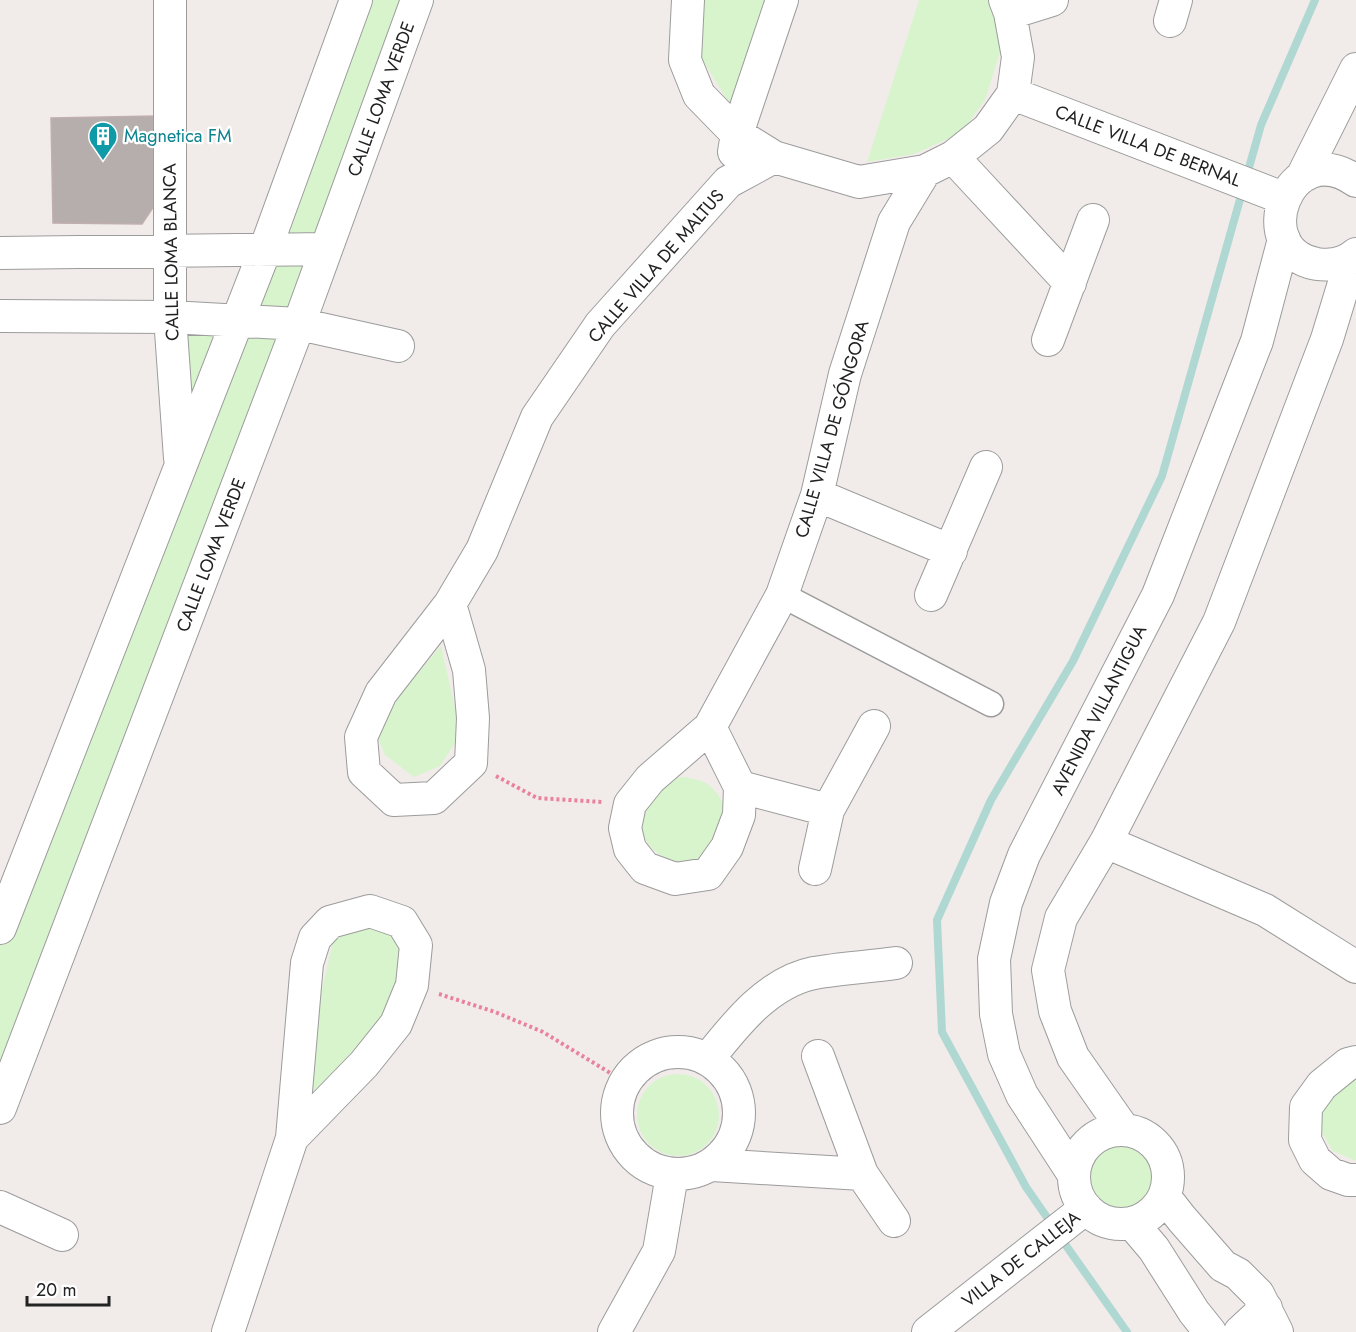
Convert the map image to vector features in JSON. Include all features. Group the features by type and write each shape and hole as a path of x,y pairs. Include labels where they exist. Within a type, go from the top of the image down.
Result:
{"street":[{"name":"CALLE LOMA BLANCA","path":"170,0 170,317 181,468"},
{"path":"0,928 265,250 356,0"},
{"name":"CALLE LOMA VERDE","path":"0,1108 299,324 417,0"},
{"path":"688,0 685,60 699,95 737,134 774,157 859,182 925,171 953,157 988,129 1013,94 1018,57 1008,7 1052,0"},
{"path":"737,134 782,0"},
{"path":"1354,256 1340,263 1327,265 1302,258 1284,239 1279,219 1282,188 1356,69"},
{"name":"CALLE VILLA DE BERNAL","path":"1013,94 1226,176 1282,188"},
{"name":"CALLE VILLA DE MALTUS","path":"728,183 737,134"},
{"name":"CALLE VILLA DE MALTUS","path":"471,763 434,798 394,800 364,772 361,737 381,693 450,604 482,550 537,417 600,326 728,183 774,157"},
{"path":"953,157 1070,283"},
{"name":"CALLE VILLA DE GÓNGORA","path":"630,804 650,779 710,727 782,595 817,495 845,374 894,222 925,171"},
{"path":"1282,188 1317,171 1333,171 1347,175 1356,181"},
{"path":"859,182 894,222"},
{"path":"1048,340 1093,220"},
{"name":"AVENIDA VILLANTIGUA","path":"1074,1175 1022,1095 1004,1054 996,1014 993,959 1006,903 1024,855 1158,595 1257,340 1284,239"},
{"path":"0,253 326,249"},
{"path":"1124,1130 1073,1057 1055,1011 1048,970 1061,918 1107,842 1219,622 1327,339 1354,256"},
{"path":"0,316 170,317 299,324 398,346"},
{"path":"931,595 987,467"},
{"path":"817,495 951,551"},
{"path":"782,595 991,704"},
{"path":"450,604 468,670 473,718 471,763"},
{"path":"815,869 828,810 874,726"},
{"path":"630,804 625,828 630,849 645,868 675,879 708,874 727,847 739,815 740,788 710,727"},
{"path":"740,788 828,810"},
{"path":"1107,842 1265,910 1356,967"},
{"path":"228,1332 292,1138 307,963 315,938 330,922 370,911 402,922 416,945 412,985 396,1024 364,1064 292,1138"},
{"path":"708,1059 742,1018 775,989 811,974 897,963"},
{"path":"669,1052 689,1052 708,1059 725,1072 735,1090 740,1111 737,1131 728,1150 712,1165 693,1174 672,1175 653,1170 636,1159 624,1144 617,1125 617,1105 625,1082 634,1070 650,1058 669,1052"},
{"path":"818,1056 862,1174 894,1221"},
{"path":"1356,1062 1348,1064 1322,1085 1306,1107 1305,1140 1315,1160 1331,1174 1348,1180 1356,1180"},
{"path":"1124,1130 1139,1133 1152,1141 1162,1152 1167,1166 1168,1181 1164,1196 1157,1208 1145,1218 1132,1223 1107,1222 1078,1214 1079,1198 1074,1175 1079,1157 1090,1142 1106,1133 1124,1130"},
{"path":"712,1165 862,1174"},
{"path":"614,1332 659,1251 672,1175"},
{"path":"1164,1196 1223,1266 1250,1284 1258,1294 1271,1320 1240,1332"},
{"path":"0,1207 62,1235"},
{"name":"VILLA DE CALLEJA","path":"928,1332 1078,1214"},
{"path":"1132,1223 1154,1249 1194,1312 1210,1332"},
{"path":"1188,1301 1223,1266"}],"path":[{"path":"471,763 537,798 630,804"},
{"path":"412,985 495,1012 543,1032 625,1082"}],"green space":[{"path":"356,0 417,0 0,1109 0,926 181,464 170,317 237,320"},
{"path":"699,0 769,0 731,106 697,51"},
{"path":"919,0 993,0 1001,49 985,100 961,133 914,154 867,162"},
{"path":"441,646 461,734 440,766 414,777 385,755 377,736 394,702"},
{"path":"682,777 703,782 714,789 724,806 725,818 721,830 703,857 694,863 682,864 660,855 650,846 643,835 640,823 641,811 645,805 666,783"},
{"path":"361,920 403,938 400,983 383,1020 311,1094 317,1011 333,942"},
{"path":"670,1074 686,1074 701,1081 712,1092 719,1107 716,1131 707,1144 686,1156 670,1156 655,1149 644,1138 637,1123 637,1107 644,1092 655,1081"},
{"path":"1356,1077 1356,1161 1333,1151 1319,1127 1323,1099"},
{"path":"1127,1142 1139,1148 1148,1157 1154,1169 1152,1189 1144,1200 1127,1210 1113,1210 1096,1200 1088,1189 1086,1169 1096,1152 1107,1144"}],"building":[{"name":"Magnetica FM","path":"155,116 154,206 142,224 53,223 51,118"}],"waterway":[{"path":"1053,1226 1026,1187 942,1032 937,920 991,800 1073,661 1162,476 1261,125 1315,0"},
{"path":"1060,1237 1127,1332"}],"place":[{"name":"Magnetica FM","path":"103,162"}]}
